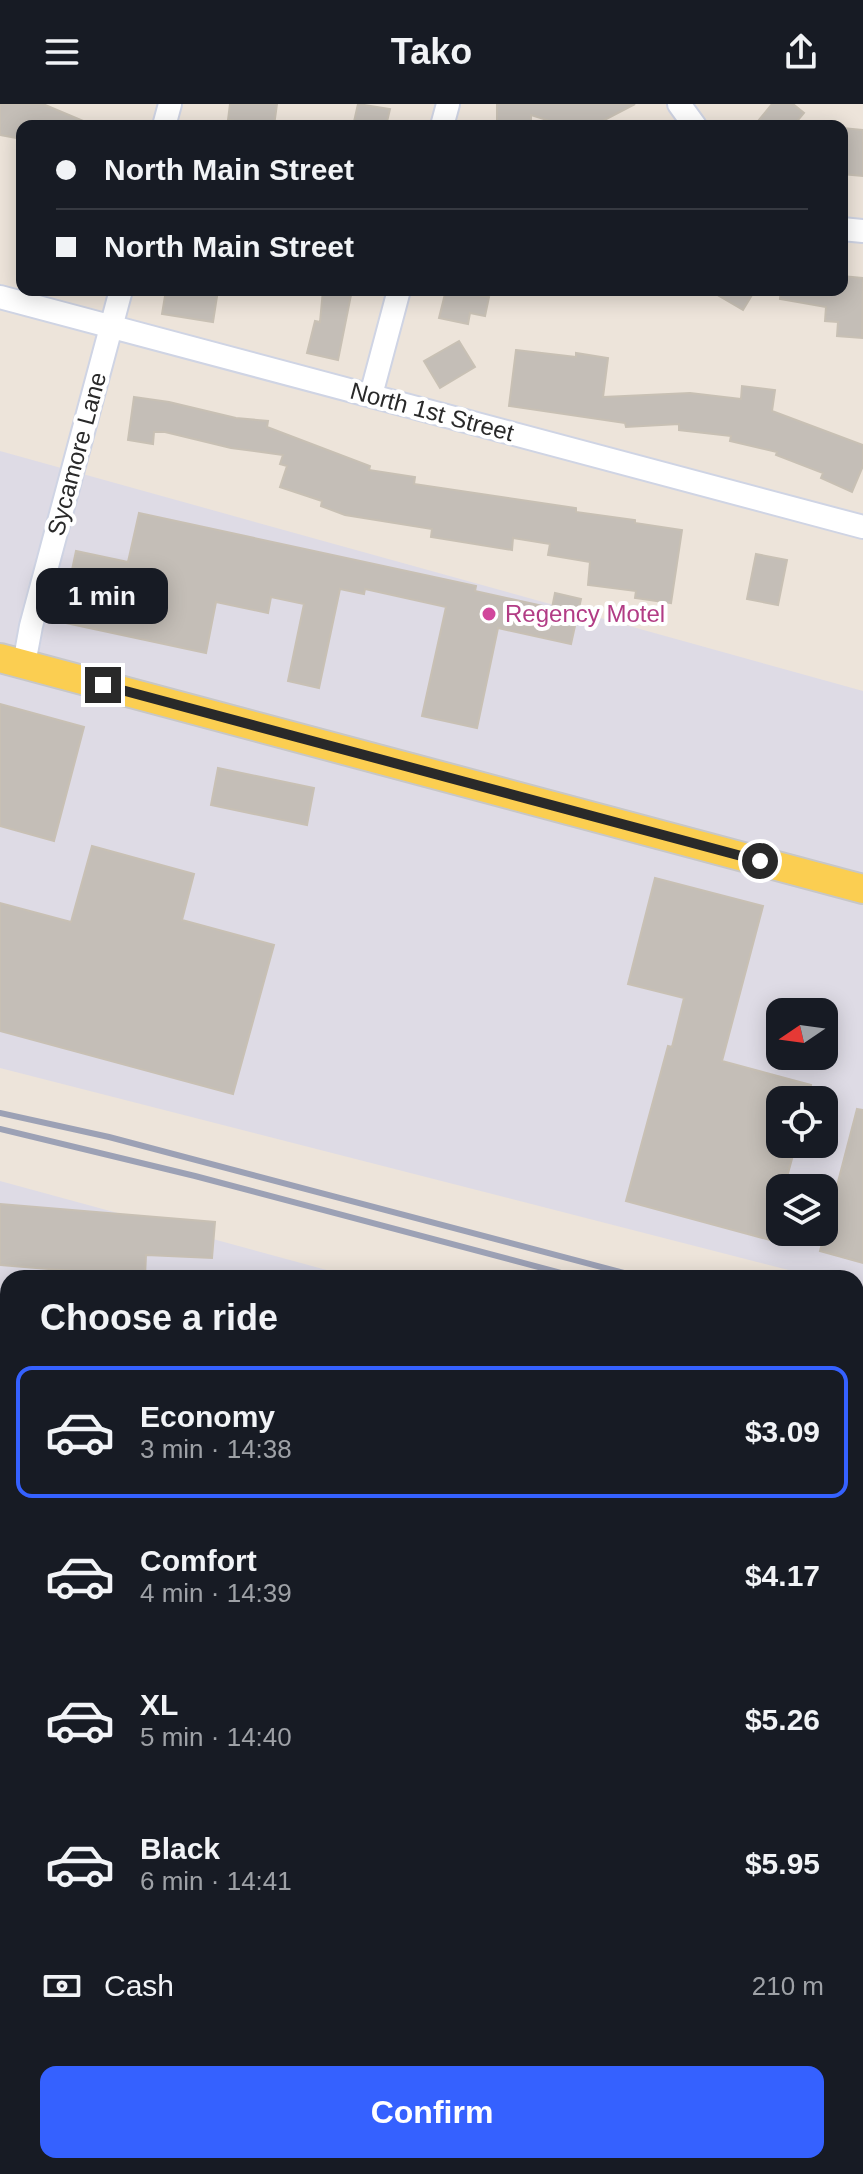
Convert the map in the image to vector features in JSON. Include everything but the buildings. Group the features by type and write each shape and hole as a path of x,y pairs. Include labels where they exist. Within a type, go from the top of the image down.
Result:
{"main road":[{"path":"12,661 863,889"}],"street":[{"name":"Sycamore Lane","path":"12,661 31,626 119,296"},
{"path":"371,395 397,296"},
{"name":"North 1st Street","path":"0,297 863,527"}],"shaded area":[{"path":"0,451 863,691 863,1270 789,1270 0,1068"},
{"path":"0,1181 327,1270 0,1270"}],"railway":[{"path":"0,1113 109,1137 613,1270"},
{"path":"0,1129 195,1176 550,1270"}],"place":[{"name":"Regency Motel","path":"489,614"}],"route":[{"path":"103,685 760,861"}]}
